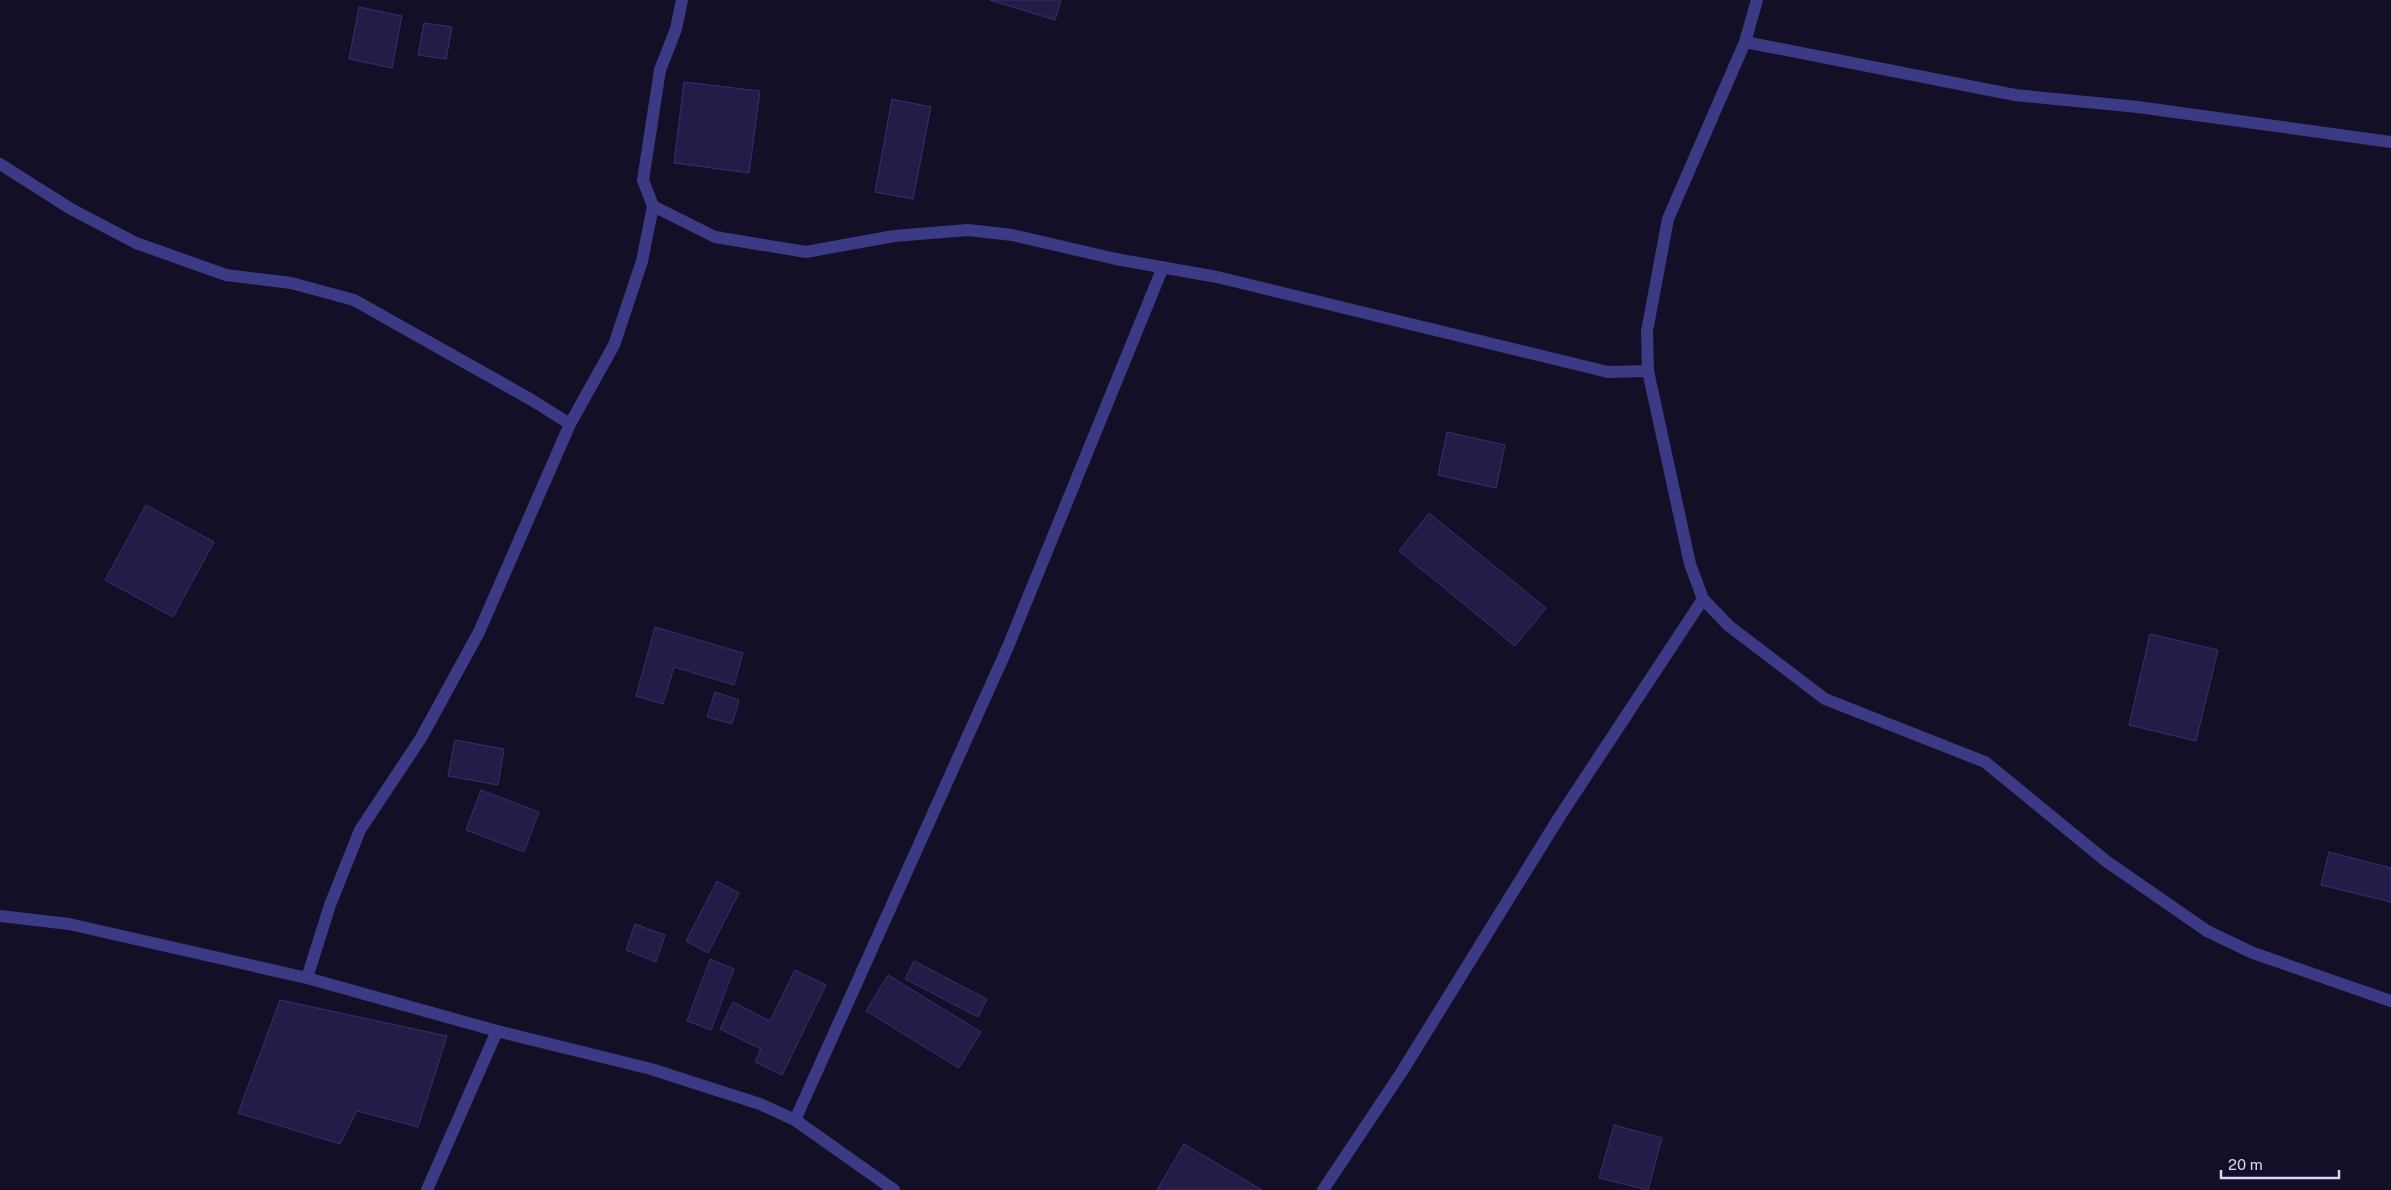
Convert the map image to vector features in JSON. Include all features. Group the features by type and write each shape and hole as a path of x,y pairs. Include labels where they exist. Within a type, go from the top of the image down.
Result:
{"street":[{"path":"307,978 330,905 360,830 421,738 479,632 570,424 614,345 642,261 653,206 643,180 660,70 676,29 682,0"},
{"path":"1757,0 1745,42 1668,219 1647,331 1648,371 1690,564 1703,599 1729,626 1825,699 1985,762 2106,862 2206,931 2262,956 2391,1001"},
{"path":"1745,42 2015,95 2138,107 2391,142"},
{"path":"0,164 71,209 136,243 226,275 291,283 354,300 530,399 570,424"},
{"path":"653,206 715,236 806,252 894,236 968,230 1012,235 1116,259 1217,277 1608,372 1648,371"},
{"path":"795,1120 1007,649 1163,267"},
{"path":"1323,1190 1401,1073 1560,816 1703,599"},
{"path":"0,916 69,924 307,978 498,1031 651,1069 760,1104 795,1120 894,1190"},
{"path":"427,1190 498,1031"}],"building":[{"path":"990,0 1061,0 1055,20"},
{"path":"359,7 402,16 392,68 349,59"},
{"path":"424,23 452,27 446,59 418,55"},
{"path":"684,82 760,91 749,173 674,163"},
{"path":"892,99 931,107 913,199 875,192"},
{"path":"1447,432 1505,445 1496,488 1438,475"},
{"path":"146,505 214,542 173,617 105,580"},
{"path":"1429,513 1546,608 1515,646 1399,551"},
{"path":"655,627 743,653 734,685 674,667 663,704 636,696"},
{"path":"2150,634 2218,650 2196,741 2129,725"},
{"path":"715,692 739,700 732,724 707,717"},
{"path":"455,740 504,749 498,785 448,776"},
{"path":"481,790 539,812 524,852 466,830"},
{"path":"2329,852 2391,868 2391,902 2321,885"},
{"path":"717,881 739,893 708,953 686,941"},
{"path":"635,924 665,935 656,962 626,950"},
{"path":"710,959 734,969 711,1030 687,1021"},
{"path":"914,961 987,999 978,1017 905,979"},
{"path":"795,970 826,985 782,1075 755,1062 761,1049 720,1029 733,1002 770,1021"},
{"path":"888,975 981,1032 959,1068 866,1011"},
{"path":"280,1000 447,1036 418,1127 357,1111 340,1144 238,1113"},
{"path":"1614,1125 1662,1138 1648,1190 1599,1178"},
{"path":"1184,1144 1262,1190 1157,1190"}]}
